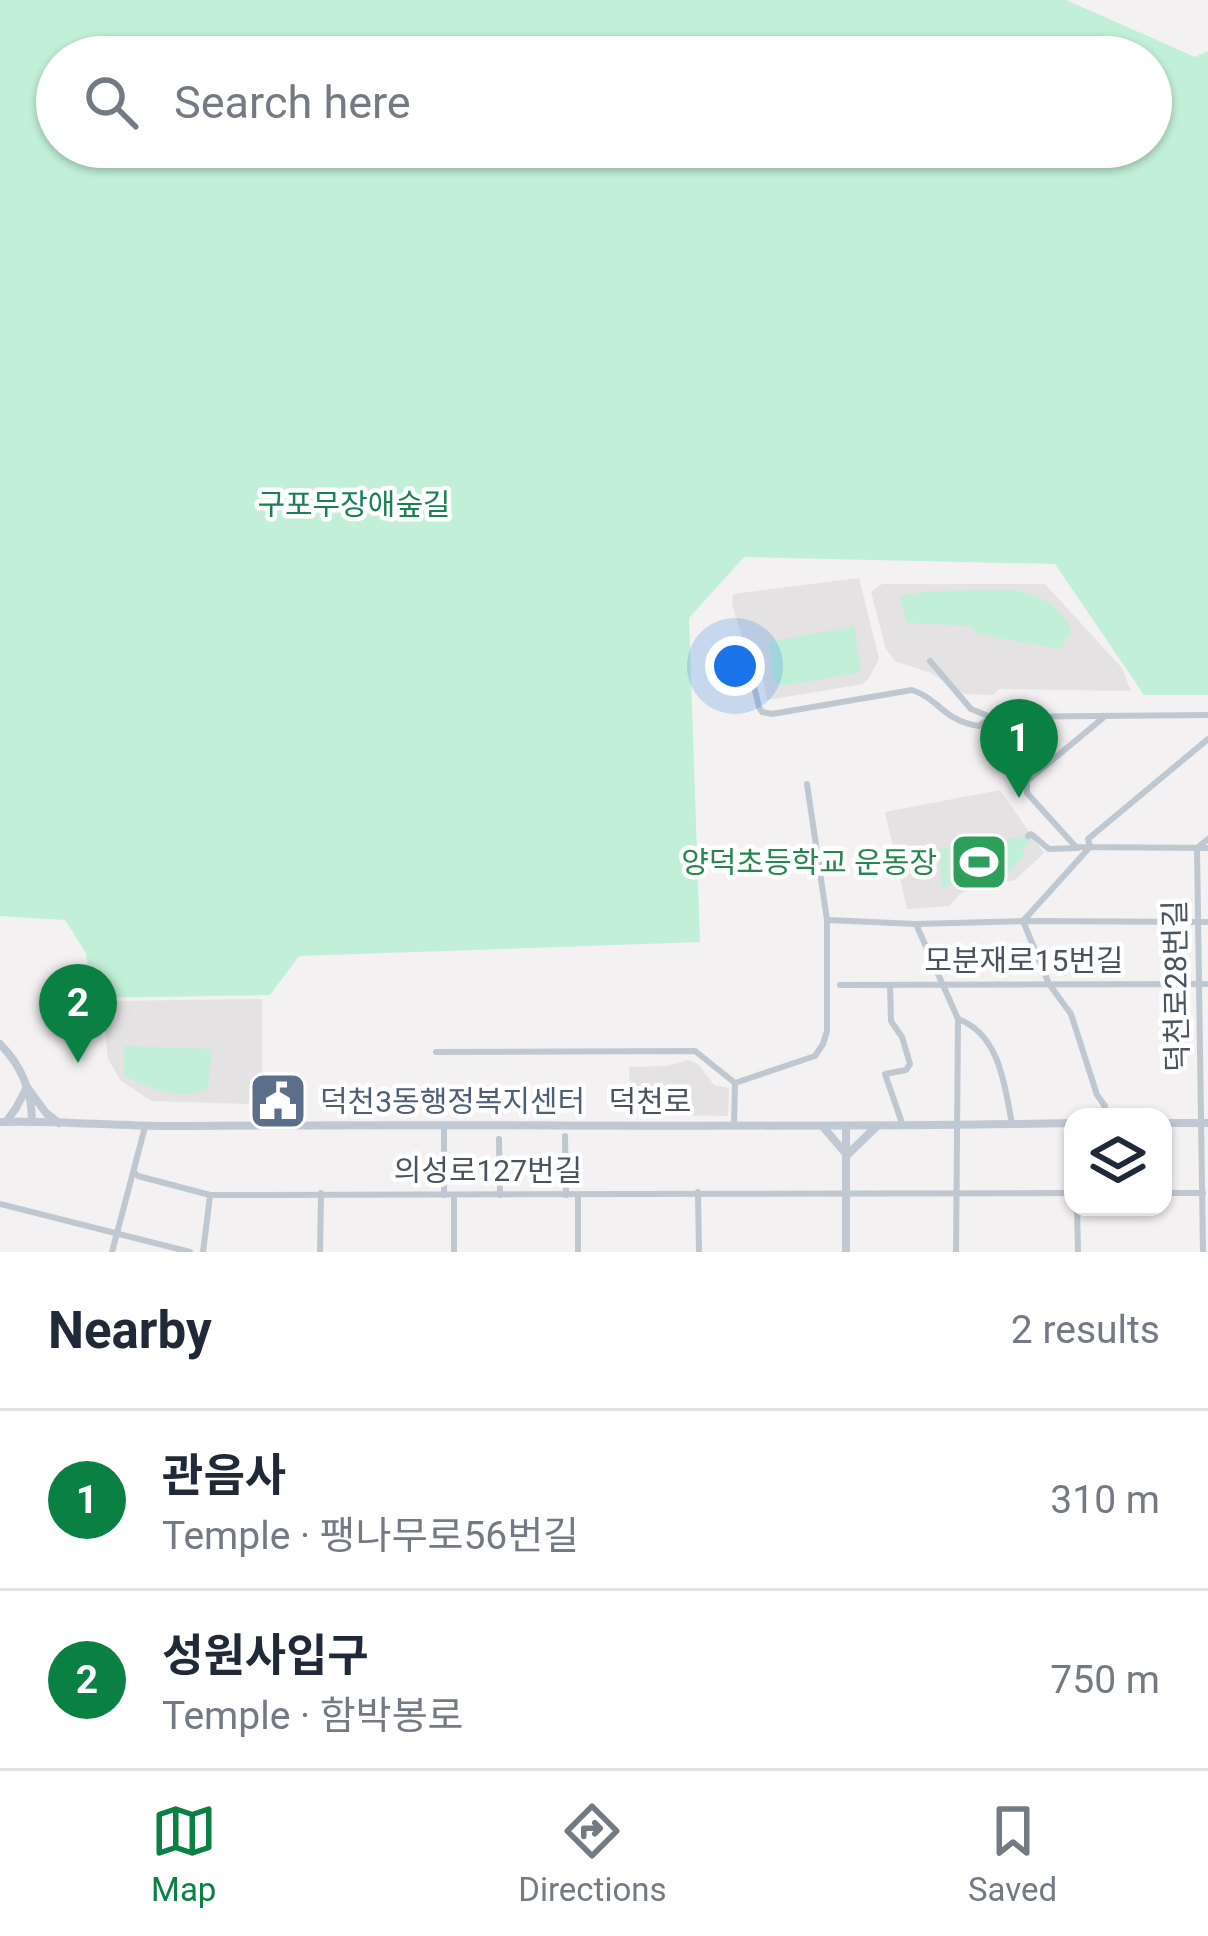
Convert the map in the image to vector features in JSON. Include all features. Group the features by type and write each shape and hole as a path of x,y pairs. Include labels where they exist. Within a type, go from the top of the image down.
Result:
{"main road":[{"path":"0,1044 25,1076 32,1122"},
{"path":"3,1122 27,1087"},
{"path":"27,1087 60,1124"},
{"name":"덕천로","path":"3,1122 145,1127 1064,1123"},
{"path":"1172,1123 1205,1123"},
{"path":"823,1126 847,1154"},
{"path":"847,1154 877,1126"},
{"path":"846,1252 847,1127"}],"street":[{"path":"747,658 762,712 912,690 927,695 961,723 979,726 991,717"},
{"path":"930,661 971,709 991,717 1208,715"},
{"path":"1106,716 1027,781 1027,794 1076,848 1197,848 1208,843"},
{"path":"1090,848 1088,839 1208,739"},
{"path":"735,1083 814,1056 827,1030 826,920 807,784"},
{"path":"1028,836 1049,849 1090,848"},
{"path":"1023,921 1090,848"},
{"name":"덕천로28번길","path":"1197,848 1204,984 1203,1252"},
{"path":"826,920 1203,922"},
{"path":"1023,921 1049,984 1071,1014 1105,1108"},
{"path":"916,924 958,1019 956,1252"},
{"name":"모분재로15번길","path":"840,985 1204,984"},
{"path":"890,985 891,1021 902,1036 910,1064 906,1070 885,1074 903,1126"},
{"path":"958,1019 968,1022 1001,1063 1012,1124"},
{"path":"436,1052 695,1051 735,1083"},
{"path":"734,1126 735,1083"},
{"path":"444,1125 444,1195"},
{"path":"112,1252 145,1127"},
{"path":"566,1136 566,1195"},
{"path":"499,1139 500,1195"},
{"name":"의성로127번길","path":"134,1172 210,1195 1064,1193"},
{"path":"698,1192 698,1252"},
{"path":"320,1252 321,1193"},
{"path":"1172,1193 1203,1193"},
{"path":"203,1252 210,1195"},
{"path":"454,1195 454,1252"},
{"path":"578,1195 578,1252"},
{"path":"0,1204 190,1252"},
{"path":"1077,1216 1078,1252"}],"shaded area":[{"path":"859,578 879,659 869,678 863,684 767,700 756,643 744,644 733,594"},
{"path":"882,584 1045,584 1122,668 1131,691 999,689 994,695 964,694 931,673 895,661 886,649 871,592"},
{"path":"1000,790 1044,853 1015,880 962,892 949,906 907,909 885,812"},
{"path":"262,999 262,1084 248,1104 152,1101 121,1081 108,1059 106,1001"},
{"path":"688,1060 698,1064 714,1085 729,1088 728,1116 630,1109 629,1067"}],"green space":[{"name":"구포무장애숲길","path":"0,0 1066,0 1147,36 36,36 36,168 1172,168 1172,47 1195,57 1208,51 1208,695 1144,695 1055,564 744,557 689,618 700,942 299,956 270,995 91,998 86,953 65,920 0,916"},
{"path":"1014,590 1041,599 1060,613 1071,629 1061,649 978,634 970,626 907,623 899,596 931,591"},
{"path":"854,626 861,672 789,685 774,681 769,642"},
{"name":"양덕초등학교 운동장","path":"1028,836 1030,845 1023,847 1024,855 1010,872 942,885 938,849"},
{"path":"124,1046 212,1049 208,1089 176,1094 133,1080 124,1075"}],"place":[{"name":"관음사","path":"1019,798"},
{"name":"양덕초등학교 운동장","path":"979,862"},
{"name":"성원사입구","path":"78,1063"},
{"name":"덕천3동행정복지센터","path":"278,1101"}]}
